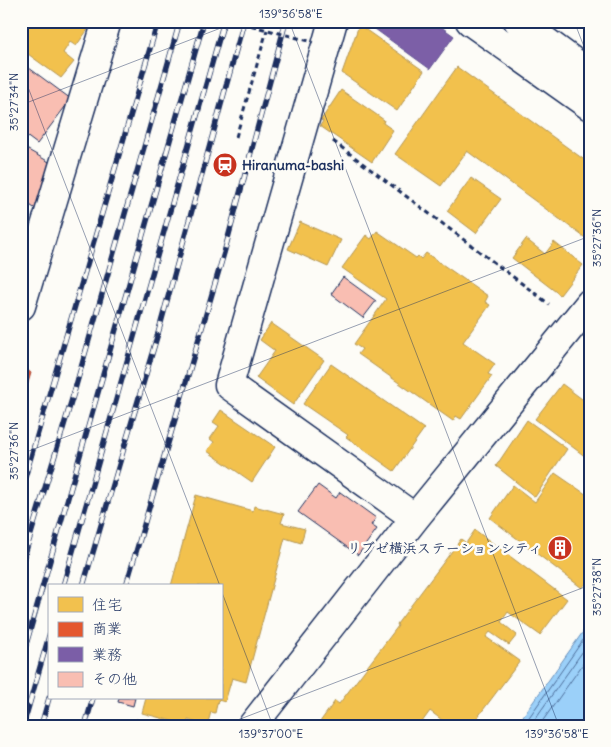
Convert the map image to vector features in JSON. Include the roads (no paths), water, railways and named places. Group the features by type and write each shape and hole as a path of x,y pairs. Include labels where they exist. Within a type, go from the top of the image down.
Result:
{"street":[{"path":"21,306 30,240 107,21"},
{"path":"333,21 229,385 415,518"},
{"path":"470,21 590,106"},
{"path":"494,21 590,89"},
{"path":"518,21 590,74"},
{"path":"252,726 415,518 582,313"}],"water":[{"path":"590,622 590,726 516,726"}],"railway":[{"path":"21,491 158,21"},
{"path":"21,567 75,389 180,21"},
{"path":"21,662 204,21"},
{"path":"64,584 224,21"},
{"path":"84,584 159,330 244,21"},
{"path":"127,584 224,253 286,21"},
{"path":"23,726 48,639"},
{"path":"41,726 48,700"},
{"path":"85,726 92,700"}],"place":[{"name":"Hiranuma-bashi","path":"225,165"},
{"name":"リブゼ横浜ステーションシティ","path":"560,548"}]}
